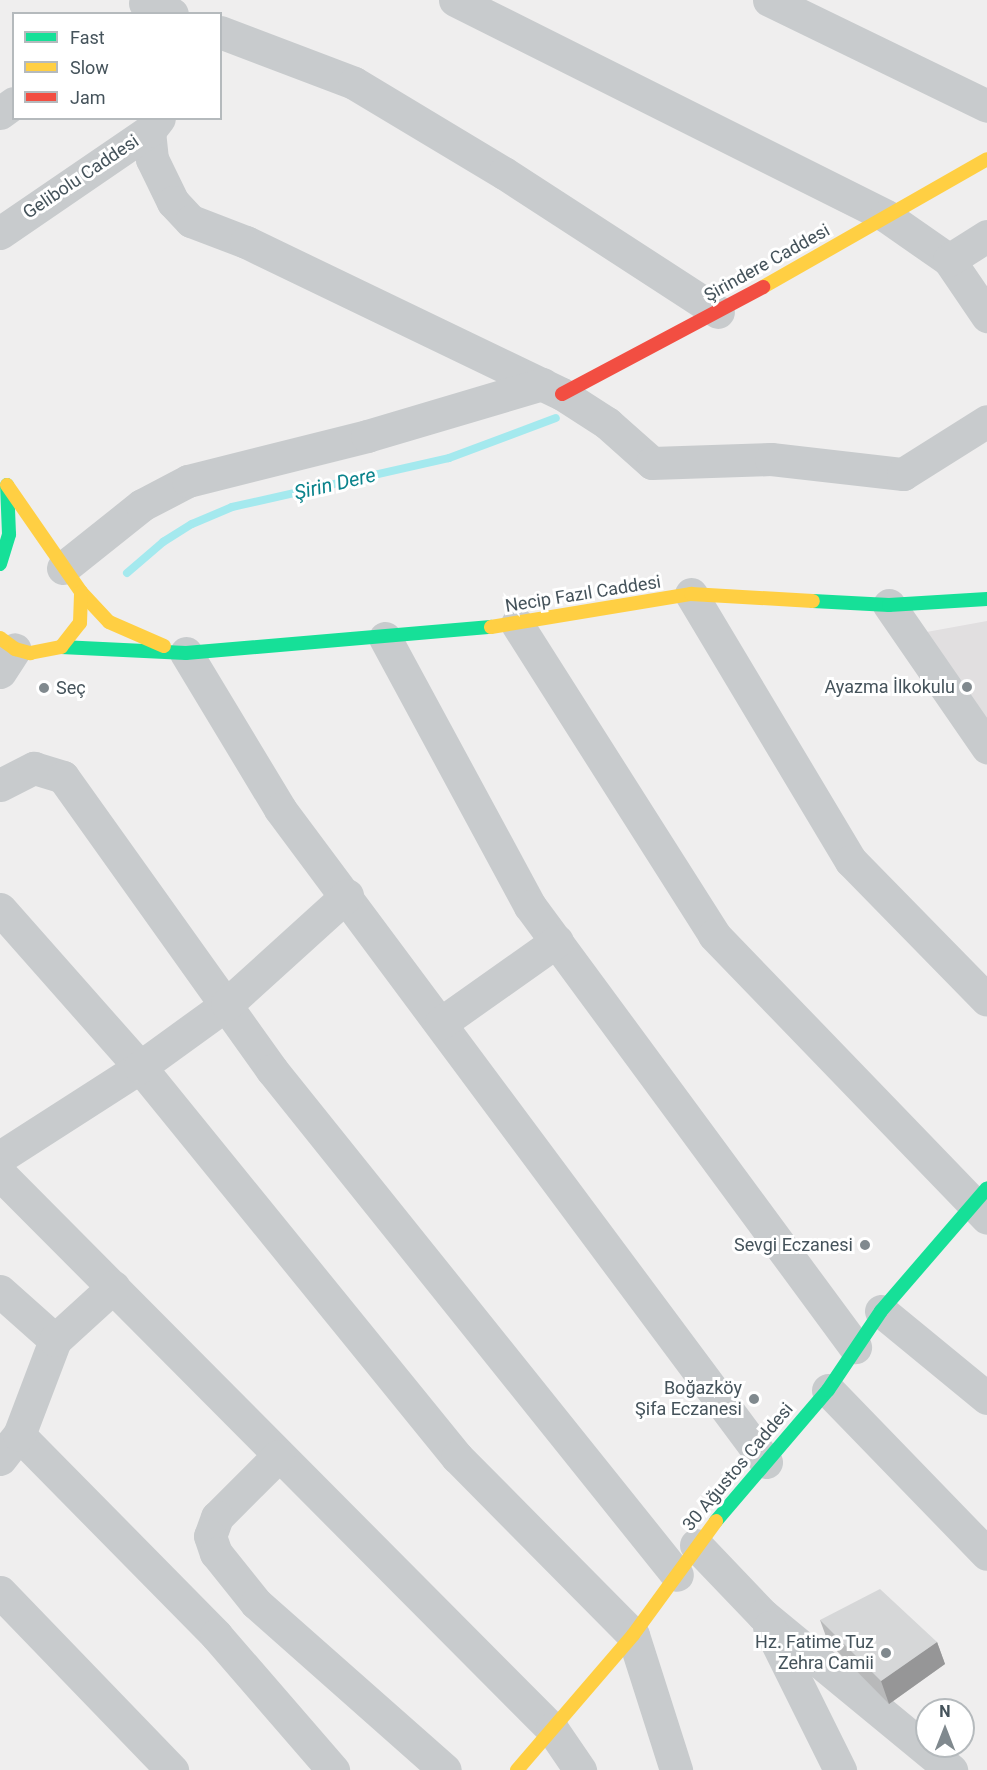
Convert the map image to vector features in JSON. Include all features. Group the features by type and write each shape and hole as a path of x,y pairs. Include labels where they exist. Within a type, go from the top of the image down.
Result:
{"main road":[{"name":"Şirindere Caddesi","path":"552,389 718,312 987,159"},
{"path":"0,564 9,534 5,479 62,574 80,623 61,646"},
{"path":"0,573 19,562"},
{"path":"62,574 109,622 186,653"},
{"name":"Necip Fazıl Caddesi","path":"5,653 46,652 61,646 186,653 385,638 517,624 691,594 890,605 987,599"},
{"name":"30 Ağustos Caddesi","path":"517,1770 633,1635 696,1545 828,1390 881,1311 982,1204"}],"street":[{"path":"455,0 886,216 949,260 987,316"},
{"path":"769,0 987,105"},
{"path":"222,33 354,84 504,173 718,312"},
{"path":"154,125 152,159 173,202 191,221 246,242 552,389 607,423 652,463 771,459 903,474 987,421"},
{"name":"Gelibolu Caddesi","path":"0,233 154,125"},
{"path":"949,260 987,236"},
{"path":"62,574 142,505 188,481 552,389"},
{"path":"691,594 851,861 987,1000"},
{"path":"890,605 987,747"},
{"path":"517,624 714,935 982,1204"},
{"path":"385,638 530,906 855,1347"},
{"path":"186,653 280,809 347,895 766,1462"},
{"path":"0,785 34,768 63,777 272,1070 677,1575"},
{"path":"0,1157 140,1067 227,1004 347,895"},
{"path":"0,909 140,1067 457,1457 633,1635 676,1770"},
{"path":"441,1023 557,941"},
{"path":"0,1174 552,1729 580,1770"},
{"path":"113,1287 56,1340 9,1447 216,1635 333,1770"},
{"path":"0,1291 56,1340"},
{"path":"881,1311 987,1398"},
{"path":"828,1390 987,1554"},
{"path":"278,1456 217,1517 210,1536 216,1553 256,1603 445,1770"},
{"path":"696,1545 763,1615 951,1770"},
{"path":"0,1592 172,1770"},
{"path":"763,1615 840,1770"}],"shaded area":[{"name":"Ayazma İlkokulu","path":"987,621 987,746 910,635"}],"building":[{"path":"880,1589 937,1642 881,1681 820,1620"}],"waterway":[{"name":"Şirin Dere","path":"127,573 163,542 192,524 232,507 449,458 556,418"}],"traffic: fast":[{"path":"0,564 9,534 7,485"},
{"path":"813,601 889,605 987,599"},
{"path":"61,647 186,653 491,627"},
{"path":"716,1521 828,1390 881,1311 987,1188"}],"traffic: slow":[{"path":"763,287 987,159"},
{"path":"7,485 81,592 109,622 164,646"},
{"path":"0,638 15,649 30,653 61,647 80,623 81,592"},
{"path":"491,627 691,594 813,601"},
{"path":"517,1770 633,1635 716,1521"}],"traffic: jam":[{"path":"562,394 763,287"}],"place":[{"name":"Ayazma İlkokulu","path":"967,687"},
{"name":"Seç","path":"44,688"},
{"name":"Sevgi Eczanesi","path":"865,1245"},
{"name":"Boğazköy Şifa Eczanesi","path":"754,1399"},
{"name":"Hz. Fatime Tuz Zehra Camii","path":"886,1653"}]}
